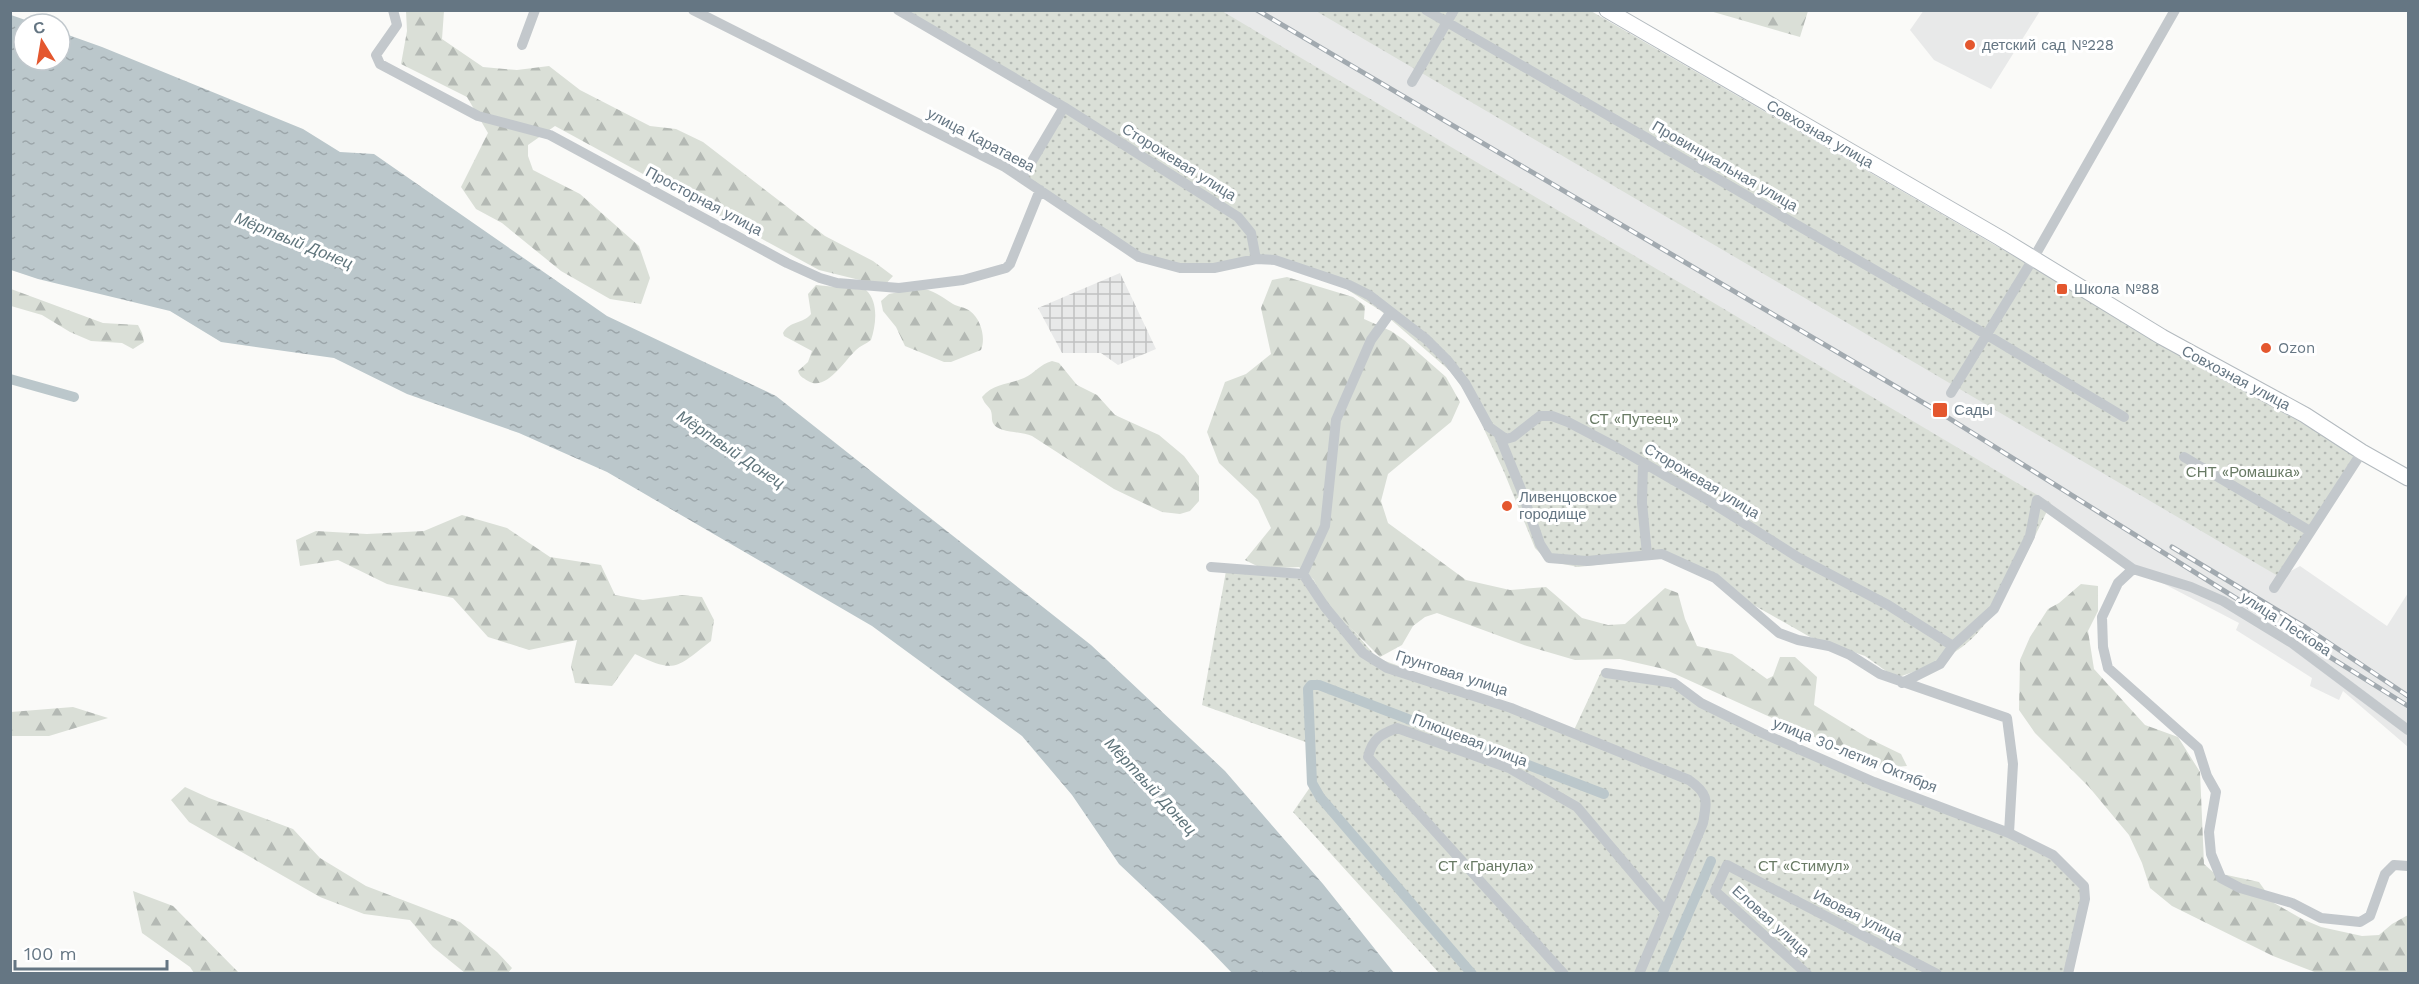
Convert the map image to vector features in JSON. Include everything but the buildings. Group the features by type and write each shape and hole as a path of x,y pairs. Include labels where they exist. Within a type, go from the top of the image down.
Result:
{"street":[{"name":"Просторная улица","path":"393,10 397,25 376,55 380,64 478,116 550,135 787,263 837,283 882,288 918,286 963,280 1006,268 1010,264 1040,190"},
{"path":"522,45 535,10"},
{"name":"улица Каратаева","path":"693,10 1005,167 1139,257 1180,268 1214,268 1256,260"},
{"name":"Сторожевая улица","path":"898,10 1064,107 1238,217 1251,233 1256,260"},
{"name":"Провинциальная улица","path":"1426,10 1987,335 2124,417"},
{"path":"1412,82 1455,10"},
{"name":"Совхозная улица","path":"1607,10 2162,337 2305,415 2362,452 2409,478"},
{"path":"1951,393 2033,259 2175,10"},
{"path":"1022,178 1064,107"},
{"path":"1256,260 1275,260 1349,285 1369,295 1426,339 1448,361 1465,382 1485,422 1499,435 1540,544 1549,558 1587,561 1662,554 1714,578 1779,633 1829,646 1850,655 1880,674 2007,718 2013,764 2009,833"},
{"path":"1211,567 1303,574 1325,526 1336,420 1371,340 1391,312"},
{"name":"Сторожевая улица","path":"1499,435 1506,439 1513,437 1534,419 1546,415 1568,422 1706,499 1799,558 1888,605 1953,646"},
{"path":"2274,588 2362,452"},
{"path":"2184,458 2310,531"},
{"path":"1643,463 1642,502 1647,554"},
{"name":"улица Пескова","path":"1953,646 1994,609 2030,536 2037,500 2133,569 2191,587 2223,601 2292,643 2409,730"},
{"path":"2133,569 2118,583 2103,617 2103,647 2108,668 2198,748 2207,776 2216,792 2210,832 2211,854 2221,878 2240,888 2292,903 2321,918 2360,922 2370,916 2385,874 2394,865 2409,866"},
{"name":"Грунтовая улица","path":"1303,574 1325,607 1363,653 1387,668 1511,708 1689,780 1701,788 1707,800 1703,823 1639,974"},
{"path":"1902,682 1940,664 1953,646"},
{"name":"улица 30-летия Октября","path":"1606,673 1674,683 1701,703 1762,733 1874,782 2009,833 2053,855 2084,885 2085,899 2068,974"},
{"name":"Плющевая улица","path":"1564,974 1368,757 1371,743 1382,734 1397,728 1509,768 1577,807 1665,911"},
{"name":"Ивовая улица","path":"1715,891 1727,865 1937,974"},
{"name":"Еловая улица","path":"1715,891 1807,974"}],"shaded area":[{"name":"детский сад №228","path":"1924,10 2040,11 1991,89 1934,60 1910,30"},
{"path":"1216,11 1330,11 1971,388 2280,577 2300,566 2387,626 2408,593 2408,747 2343,691 2339,700 2310,686 2312,678 2236,630 2239,623 2147,575 2134,575 2038,496"},
{"path":"1120,273 1156,349 1118,365 1101,353 1062,353 1038,308"}],"green space":[{"path":"406,11 444,11 442,39 483,67 517,70 549,66 580,90 650,126 676,129 703,142 825,236 873,261 893,276 884,286 819,270 555,126 528,145 528,156 533,170 580,194 639,246 650,278 641,304 610,299 561,271 502,223 476,209 461,187 488,133 467,97 401,64 407,31"},
{"name":"СТ «Путеец»","path":"901,11 1222,11 2051,503 2024,560 2001,601 1975,635 1946,657 1896,678 1865,656 1810,637 1669,557 1578,567 1548,561 1535,548 1504,472 1469,397 1450,371 1381,311 1321,273 1273,259 1161,267 1022,181 1063,105"},
{"name":"СНТ «Ромашка»","path":"1316,11 1591,11 2359,456 2283,579"},
{"path":"1710,11 1808,11 1800,37"},
{"path":"1287,277 1353,297 1365,306 1364,319 1391,331 1404,340 1446,377 1460,402 1451,422 1388,474 1381,501 1388,523 1466,580 1510,590 1546,587 1582,618 1608,625 1625,624 1665,588 1678,593 1685,619 1697,646 1732,654 1767,679 1773,676 1780,657 1795,657 1817,677 1814,705 1868,738 1901,754 1907,766 1883,768 1664,669 1620,659 1575,660 1527,646 1437,613 1425,617 1413,626 1402,645 1380,657 1323,600 1314,580 1299,567 1263,569 1245,560 1271,528 1258,500 1219,463 1207,432 1225,382 1246,374 1271,354 1261,308 1272,280"},
{"path":"816,285 866,290 873,301 875,314 871,340 856,350 828,379 815,383 803,378 798,371 808,362 812,351 784,336 783,333 789,326 804,320 811,314 808,294"},
{"path":"11,289 103,323 138,325 144,342 133,349 122,343 91,341 70,332 42,315 11,306"},
{"path":"914,289 930,291 974,314 983,334 981,350 951,362 944,362 905,346 896,327 883,311 881,301 889,294"},
{"path":"1052,361 1059,363 1077,385 1097,395 1115,415 1159,435 1184,456 1199,476 1199,501 1190,511 1180,514 1162,512 1114,489 1032,436 999,429 995,426 991,411 982,397 991,389 1024,378"},
{"path":"462,515 507,528 550,557 601,565 615,595 643,600 682,595 702,597 714,620 711,641 675,665 659,664 635,654 612,686 575,683 571,666 577,640 529,650 488,637 453,598 387,584 338,560 300,566 296,540 316,531 367,534 424,531"},
{"name":"СТ «Стимул»","path":"1226,571 1314,580 1323,600 1349,625 1377,658 1574,730 1602,670 1670,684 1826,759 1954,808 2071,870 2084,890 2070,973 1439,973 1293,812 1315,780 1314,745 1202,705"},
{"path":"2081,584 2098,586 2098,611 2088,631 2094,669 2145,725 2178,737 2200,772 2204,864 2213,872 2259,882 2274,903 2321,927 2362,936 2379,935 2408,915 2407,973 2317,973 2273,956 2172,906 2150,888 2129,835 2089,787 2035,733 2019,710 2020,660 2030,637 2048,609 2059,603"},
{"path":"73,707 108,718 49,736 11,736 11,712"},
{"path":"185,787 293,829 320,858 366,886 460,922 497,952 512,968 508,973 465,973 433,947 410,920 364,914 320,897 189,822 171,800"},
{"path":"133,891 173,906 239,973 194,973 190,967 142,933"}],"water":[{"name":"Мёртвый Донец","path":"11,15 12,72 72,72 72,36 303,129 340,152 374,154 607,316 776,396 1091,645 1225,771 1323,884 1394,973 1232,973 1119,864 1072,795 1022,736 872,626 607,472 519,433 407,394 334,358 221,342 170,311 38,279 11,270"}],"waterway":[{"path":"10,379 74,397"},
{"path":"1472,974 1320,797 1312,783 1308,689 1311,685 1319,685 1604,794"},
{"path":"1662,974 1711,861"}],"railway":[{"path":"1257,10 1939,412 2408,706"},
{"path":"2172,547 2305,627 2408,696"}],"place":[{"name":"детский сад №228","path":"1970,45"},
{"name":"Школа №88","path":"2062,289"},
{"name":"Ozon","path":"2266,348"},
{"name":"Сады","path":"1940,410"},
{"name":"Ливенцовское городище","path":"1507,506"}],"park label":[{"name":"СТ «Гранула»","path":"1486,866"}]}
